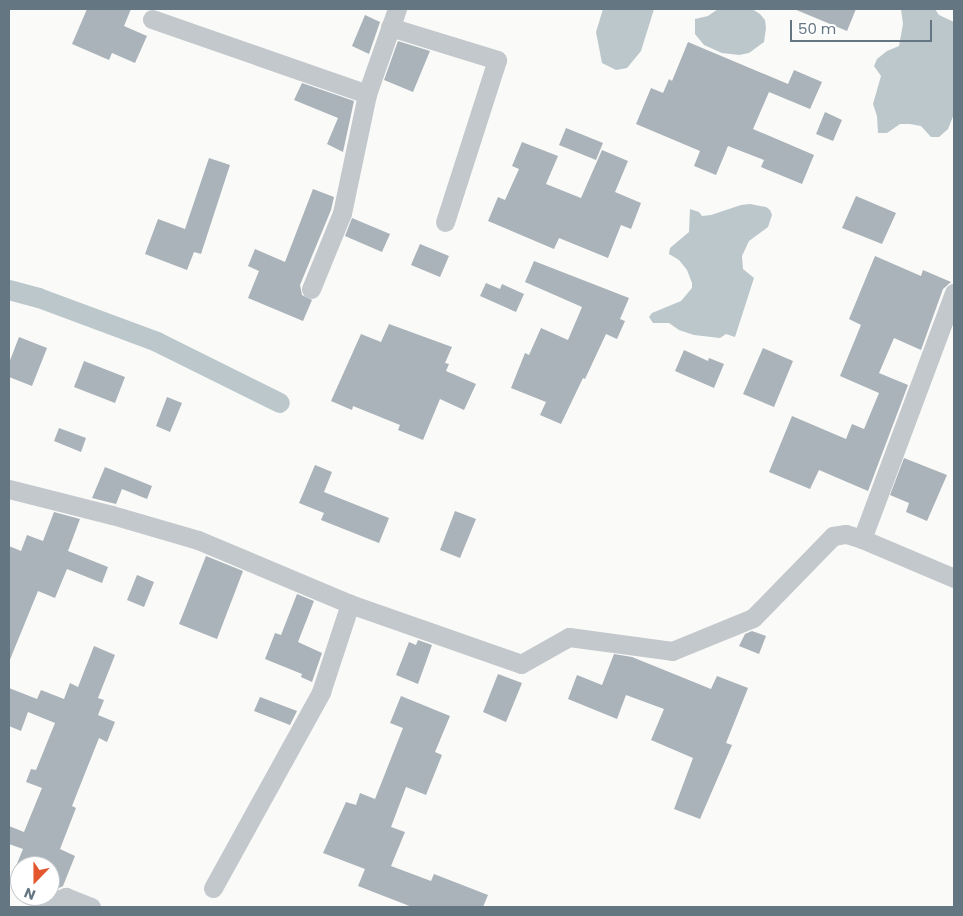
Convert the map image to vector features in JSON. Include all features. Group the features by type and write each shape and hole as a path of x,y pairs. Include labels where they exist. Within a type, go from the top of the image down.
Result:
{"street":[{"path":"311,289 342,213 367,94 396,9"},
{"path":"152,19 367,94"},
{"path":"390,27 497,60 445,222"},
{"path":"862,539 954,293"},
{"path":"9,489 112,515 198,540 350,604 521,664 569,637 672,651 753,618 833,536 846,534 862,539 954,578"},
{"path":"213,888 321,692 350,604"},
{"path":"42,907 66,897 90,907"}],"shaded area":[{"path":"603,9 654,9 641,51 627,68 616,70 602,63 596,32"},
{"path":"718,9 752,9 760,14 765,20 764,42 749,53 739,55 722,53 704,45 695,34 695,19 708,16"},
{"path":"901,9 935,9 939,15 954,22 954,114 948,129 939,137 931,137 921,126 910,124 900,124 887,133 878,133 877,116 873,104 881,76 874,66 877,59 887,51 899,46 903,24"},
{"path":"750,204 766,207 772,215 768,227 749,241 742,256 743,269 754,278 735,337 726,334 720,338 694,335 679,330 669,323 653,323 649,317 652,313 681,301 692,288 687,270 679,260 669,254 670,248 689,232 690,209 699,212 702,216"}],"building":[{"path":"87,9 131,9 124,26 147,36 135,63 112,53 109,60 72,44"},
{"path":"794,9 856,9 847,31"},
{"path":"365,15 380,22 369,54 352,46"},
{"path":"398,41 430,51 413,92 384,80"},
{"path":"688,42 788,84 794,70 822,82 810,109 769,92 753,129 814,155 802,184 761,167 764,160 728,146 716,175 694,166 700,151 636,124 651,88 663,93 669,79 672,81"},
{"path":"302,83 354,101 343,152 327,144 338,118 294,100"},
{"path":"825,112 842,120 833,141 816,134"},
{"path":"566,128 603,143 596,160 559,145"},
{"path":"522,142 558,156 546,184 581,198 602,150 628,161 615,192 641,203 631,229 621,225 608,258 559,238 554,249 488,221 498,197 505,200 519,169 512,166"},
{"path":"209,158 230,165 201,254 194,252 187,270 145,254 158,219 185,229"},
{"path":"313,189 334,197 331,210 300,285 302,295 312,300 303,321 248,298 259,271 248,266 255,249 285,262"},
{"path":"856,196 896,213 882,244 842,228"},
{"path":"352,218 390,234 382,252 345,236"},
{"path":"420,244 449,256 440,277 411,265"},
{"path":"875,256 921,276 923,270 951,282 943,289 921,350 894,338 879,373 908,385 868,491 819,470 810,489 769,472 792,416 846,439 852,424 864,429 879,393 840,376 861,325 849,319"},
{"path":"534,261 629,298 620,319 625,321 617,339 606,334 561,424 540,415 546,402 511,388 525,353 529,355 541,328 568,340 582,307 525,282"},
{"path":"486,283 500,289 502,284 524,294 516,312 480,296"},
{"path":"389,324 452,347 445,363 449,364 446,371 476,384 464,410 440,399 423,440 398,430 400,425 353,406 352,410 331,401 361,334 381,342"},
{"path":"19,337 47,348 32,386 9,377 9,363"},
{"path":"763,348 793,361 774,407 743,394"},
{"path":"684,350 708,361 709,358 724,364 714,388 675,371"},
{"path":"84,361 125,377 115,403 74,387"},
{"path":"167,397 182,403 170,432 156,426"},
{"path":"59,428 86,438 81,452 54,441"},
{"path":"904,458 947,475 927,521 906,512 909,503 890,495"},
{"path":"315,465 332,472 324,492 389,518 379,543 321,520 324,513 299,503"},
{"path":"105,467 152,486 147,499 122,489 116,504 92,498"},
{"path":"455,511 476,519 460,558 440,550"},
{"path":"54,512 80,519 68,551 108,567 102,583 67,569 55,598 38,591 9,662 9,546 21,551 27,535 43,541"},
{"path":"206,556 243,571 217,639 179,624"},
{"path":"137,575 154,582 144,607 127,600"},
{"path":"297,594 314,601 298,642 322,653 312,682 301,677 302,674 265,659 275,633 281,635"},
{"path":"752,631 766,636 759,654 739,646 745,634"},
{"path":"418,640 432,645 418,684 396,675 409,642 416,645"},
{"path":"94,646 115,655 98,698 104,700 98,715 115,722 107,742 99,738 72,806 76,808 60,849 75,856 63,886 60,888 60,856 20,856 23,849 9,844 9,826 24,832 42,788 26,782 31,769 36,770 55,723 28,712 21,731 9,726 9,688 37,699 41,690 64,699 70,683 78,687"},
{"path":"614,654 632,657 711,689 717,676 748,688 726,743 732,745 700,819 674,809 693,758 651,740 664,709 626,695 617,719 568,699 577,675 602,685"},
{"path":"498,674 522,683 506,722 483,712"},
{"path":"401,696 450,716 435,752 442,755 426,795 406,787 391,827 405,832 391,866 431,881 434,874 488,895 483,907 412,907 358,886 365,869 323,853 346,802 356,805 360,793 375,799 403,728 390,723"},
{"path":"260,697 297,711 290,725 254,711"}],"waterway":[{"path":"9,290 39,298 157,342 280,403"}]}
